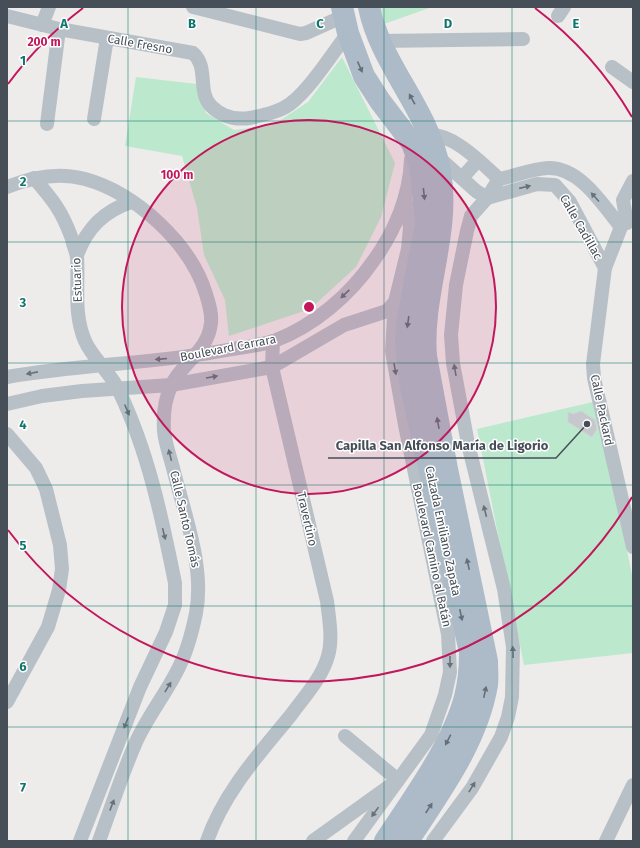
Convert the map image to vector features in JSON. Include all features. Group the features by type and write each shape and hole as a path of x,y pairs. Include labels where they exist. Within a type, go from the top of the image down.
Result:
{"main road":[{"name":"Calzada Emiliano Zapata","path":"369,7 379,41 421,114 420,139 426,223 407,324 407,362 410,382 470,652 470,671 465,697 458,719 445,745 385,841"},
{"name":"Calzada Emiliano Zapata","path":"345,19 364,76 380,101 420,139"},
{"name":"Calzada Emiliano Zapata","path":"408,841 449,777 472,735 481,710 487,684 487,661 447,469 426,356 425,338 427,316 442,212 442,183 422,165"}],"street":[{"path":"42,25 49,7"},
{"path":"193,7 300,34 345,19"},
{"name":"Calle Fresno","path":"7,16 59,29 193,53 201,63 206,97 210,105 220,114 231,118 261,116 277,111 290,104 301,94 345,19"},
{"path":"46,124 59,29"},
{"path":"94,119 107,38"},
{"path":"379,41 523,39"},
{"path":"612,67 633,82"},
{"path":"420,139 444,136 478,160 499,179 487,198 471,216 456,285 452,335 454,362 468,444 504,589 513,647 512,697 501,737 472,788 433,841"},
{"path":"462,178 478,160"},
{"path":"422,165 462,178 476,191 487,198"},
{"name":"Boulevard Carrara","path":"7,377 49,370 196,356 273,341 292,333 329,309 356,284 382,250 392,233 405,197 422,165"},
{"name":"Calle Cadillac","path":"499,179 533,170 549,168 560,170 581,181 627,223"},
{"path":"555,185 560,170"},
{"name":"Calle Santo Tomás","path":"7,188 34,178 53,176 83,178 111,188 155,220 178,242 194,267 204,287 210,309 211,322 206,340 196,356 171,385 163,408 165,435 197,566 199,589 196,612 189,639 177,671 136,741 99,841"},
{"name":"Estuario","path":"34,178 61,211 77,255 76,296 80,326 85,342 100,365"},
{"path":"627,223 623,200 633,181"},
{"name":"Calle Cadillac","path":"487,198 537,184 555,185 570,202 605,268"},
{"name":"Boulevard Camino al Batán","path":"354,841 431,736 445,695 450,672 448,634 405,425 392,351 395,302 410,235 405,197"},
{"path":"77,255 88,231 97,221 107,212 131,202"},
{"name":"Calle Packard","path":"627,223 605,268 594,349 594,378 633,547"},
{"name":"Boulevard Carrara","path":"7,404 42,396 82,391 171,385 272,367 344,324 386,311 395,302"},
{"path":"369,316 392,333"},
{"name":"Travertino","path":"207,841 212,826 230,790 308,693 328,655 331,631 327,601 272,367 273,341"},
{"name":"Calle Santo Tomás","path":"80,841 140,687 166,632 175,605 175,583 141,443 119,389 100,365"},
{"path":"7,434 36,468 46,489 60,545 62,569 59,590 48,627 7,702"},
{"path":"313,841 398,780 345,736"},
{"path":"606,841 633,785"}],"green space":[{"path":"381,7 432,7 384,24"},
{"path":"342,57 395,163 381,217 356,267 310,309 229,336 225,300 204,255 197,208 182,156 125,146 136,77 197,84 206,113 234,130 273,125 308,102"},
{"path":"597,401 633,580 633,653 524,665 477,429"}],"building":[{"path":"581,411 595,420 597,429 592,437 568,422 568,412 573,414"}],"place":[{"name":"Capilla San Alfonso María de Ligorio","path":"587,424"}]}
